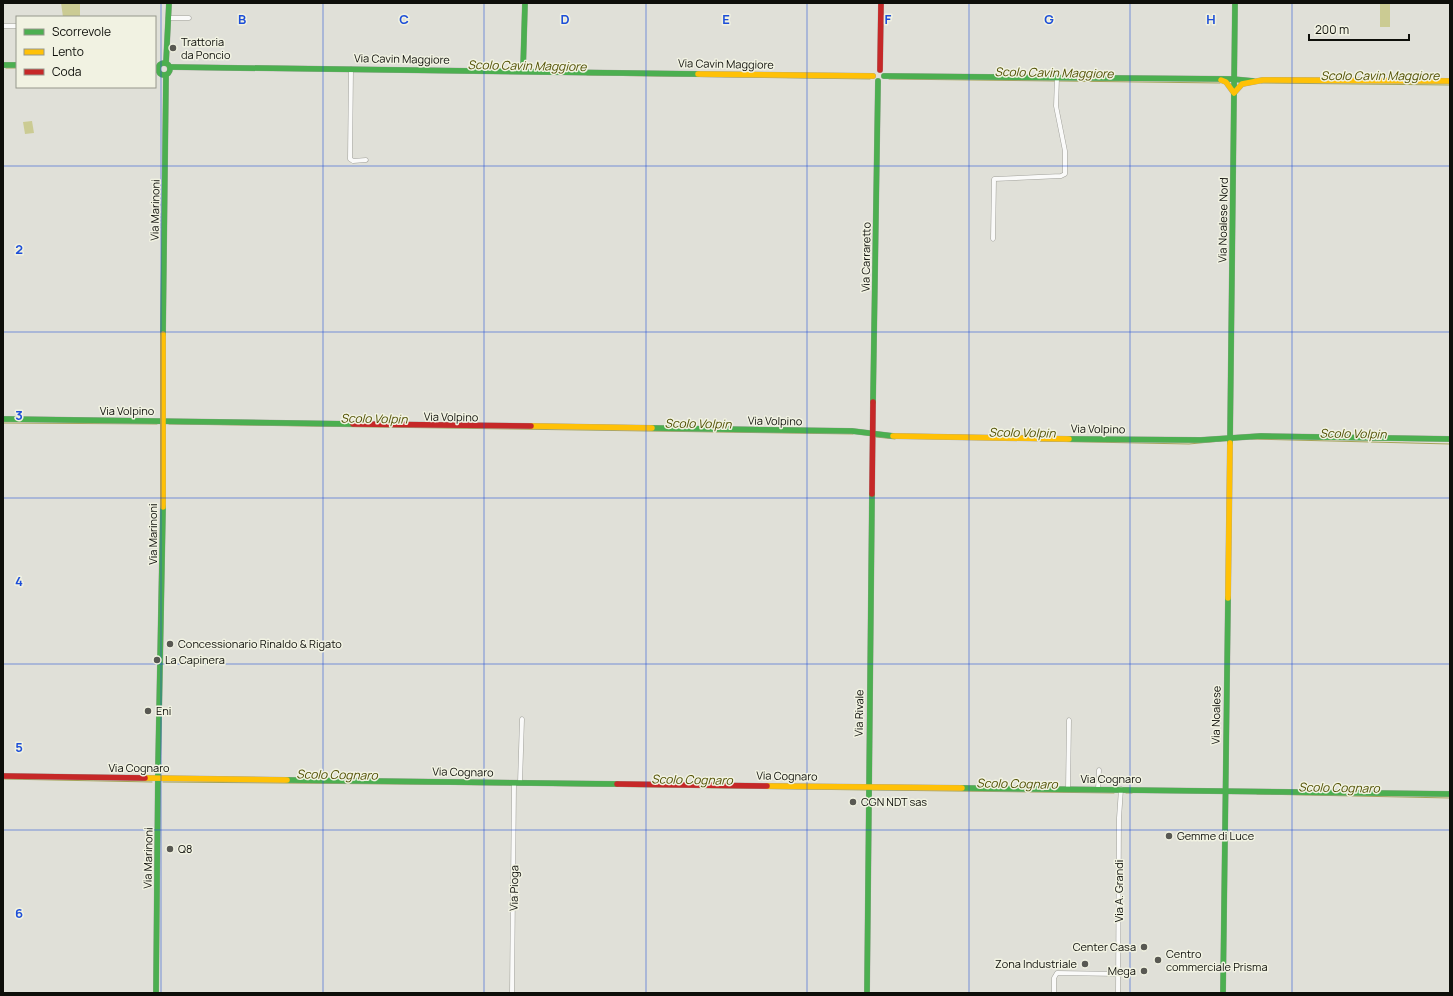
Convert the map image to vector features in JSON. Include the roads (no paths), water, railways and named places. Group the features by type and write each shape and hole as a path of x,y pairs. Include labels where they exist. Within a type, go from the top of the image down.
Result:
{"street":[{"path":"169,3 166,63 170,67"},
{"path":"523,71 525,3"},
{"path":"881,3 880,70 884,76"},
{"name":"Via Noalese Nord","path":"1230,437 1235,3"},
{"path":"168,18 189,18"},
{"path":"3,26 16,26"},
{"path":"166,63 162,63 157,67 160,73 166,75"},
{"path":"3,65 16,65"},
{"name":"Via Cavin Maggiore","path":"170,67 351,71 523,71 873,76"},
{"name":"Via Marinoni","path":"156,993 158,778 164,539 162,421 166,75 170,72 170,67"},
{"path":"880,70 873,76 878,81 882,80 884,76"},
{"path":"351,71 350,159 353,161 366,160"},
{"path":"884,76 1057,81 1234,80 1450,82"},
{"path":"1218,80 1226,82 1234,80 1242,84"},
{"name":"Via Carraretto","path":"874,436 878,81"},
{"path":"993,239 994,179 1061,176 1065,174 1065,151 1056,106 1057,81"},
{"path":"1226,82 1234,93 1242,84 1253,81"},
{"name":"Via Volpino","path":"3,419 852,432 874,436 903,437 1161,440 1212,439 1230,437 1450,439"},
{"name":"Via Rivale","path":"867,993 868,787 874,436"},
{"name":"Via Noalese","path":"1223,993 1230,437"},
{"name":"Via Pioga","path":"512,993 517,783 522,719"},
{"path":"1068,789 1069,720"},
{"path":"1098,770 1098,789"},
{"name":"Via Cognaro","path":"3,776 1225,790 1450,794"},
{"name":"Via A. Grandi","path":"1118,993 1119,818 1121,789"},
{"path":"1054,993 1054,978 1057,973 1118,974"}],"waterway":[{"name":"Scolo Cavin Maggiore","path":"6,68 16,68"},
{"name":"Scolo Cavin Maggiore","path":"587,75 870,79"},
{"name":"Scolo Cavin Maggiore","path":"889,79 1055,81"},
{"name":"Scolo Cavin Maggiore","path":"1059,81 1220,83"},
{"name":"Scolo Cavin Maggiore","path":"1261,83 1450,85"},
{"name":"Scolo Volpin","path":"3,423 157,424"},
{"name":"Scolo Volpin","path":"169,424 853,434"},
{"name":"Scolo Volpin","path":"876,437 895,439"},
{"name":"Scolo Volpin","path":"1251,439 1450,444"},
{"name":"Scolo Volpin","path":"1038,441 1189,444 1221,441"},
{"name":"Scolo Cognaro","path":"3,779 152,782"},
{"name":"Scolo Cognaro","path":"163,782 512,785"},
{"name":"Scolo Cognaro","path":"517,785 866,790"},
{"name":"Scolo Cognaro","path":"872,790 1114,793"},
{"name":"Scolo Cognaro","path":"1126,793 1132,793"},
{"name":"Scolo Cognaro","path":"1257,794 1450,798"}],"place":[{"name":"Trattoria da Poncio","path":"173,48"},
{"name":"Concessionario Rinaldo & Rigato","path":"170,644"},
{"name":"La Capinera","path":"157,660"},
{"name":"Eni","path":"148,711"},
{"name":"CGN NDT sas","path":"853,802"},
{"name":"Gemme di Luce","path":"1169,836"},
{"name":"Q8","path":"170,849"},
{"name":"Center Casa","path":"1144,947"},
{"name":"Centro commerciale Prisma","path":"1158,960"},
{"name":"Zona Industriale","path":"1085,964"},
{"name":"Mega","path":"1144,971"}]}
